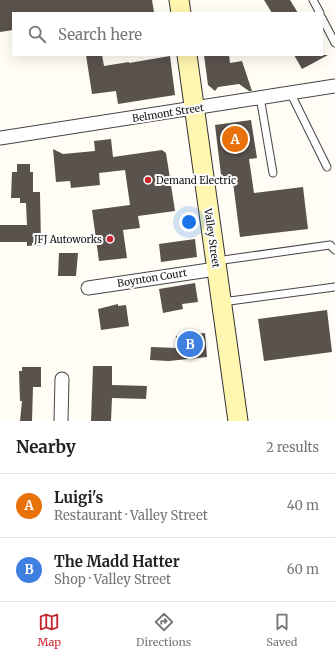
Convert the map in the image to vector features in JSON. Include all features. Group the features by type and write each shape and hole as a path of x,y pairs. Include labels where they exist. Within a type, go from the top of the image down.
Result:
{"main road":[{"path":"179,0 181,12"},
{"name":"Valley Street","path":"187,56 238,421"}],"street":[{"name":"Belmont Street","path":"0,138 335,86"},
{"name":"Boynton Court","path":"88,288 216,265"},
{"path":"60,421 62,379"}],"lane":[{"path":"313,0 319,12"},
{"path":"323,20 335,43"},
{"path":"290,92 327,167"},
{"path":"260,97 273,173"},
{"path":"216,265 330,245 335,250"},
{"path":"221,302 335,287"}],"building":[{"path":"0,0 152,0 154,12 12,12 12,30 0,32"},
{"path":"264,0 290,0 297,12 271,12"},
{"path":"328,55 302,69 295,56"},
{"path":"86,56 102,56 104,66 170,56 175,95 118,104 116,91 92,94"},
{"path":"204,56 229,56 230,63 242,61 252,91 249,91 239,84 218,87 215,91 208,85"},
{"path":"251,120 257,158 249,159 254,193 303,187 308,229 240,237 233,182 222,183 215,125"},
{"path":"111,139 113,157 162,150 166,153 175,211 138,216 140,228 123,230 127,258 99,261 92,210 130,205 125,170 99,173 100,185 71,188 70,181 56,182 53,149 63,154 95,151 94,141"},
{"path":"17,164 30,164 30,172 33,172 33,192 40,192 41,245 27,246 27,242 0,242 0,225 27,225 26,203 20,203 20,198 11,198 12,172 17,172"},
{"path":"195,239 197,257 161,262 159,244"},
{"path":"59,253 78,253 76,276 58,276"},
{"path":"195,283 198,302 182,304 183,309 163,313 159,289"},
{"path":"118,304 118,306 126,305 129,326 101,330 98,309"},
{"path":"327,310 332,352 264,361 258,319"},
{"path":"205,333 207,357 169,361 150,360 151,347 177,348 176,336"},
{"path":"93,366 112,366 112,385 147,386 146,399 112,398 111,421 91,421"},
{"path":"22,367 41,367 41,387 33,387 32,421 20,421 22,401 20,401 19,371 22,371"}],"place":[{"name":"Luigi's","path":"235,139"},
{"name":"Demand Electric","path":"148,180"},
{"name":"JFJ Autoworks","path":"110,239"},
{"name":"The Madd Hatter","path":"190,344"}]}
